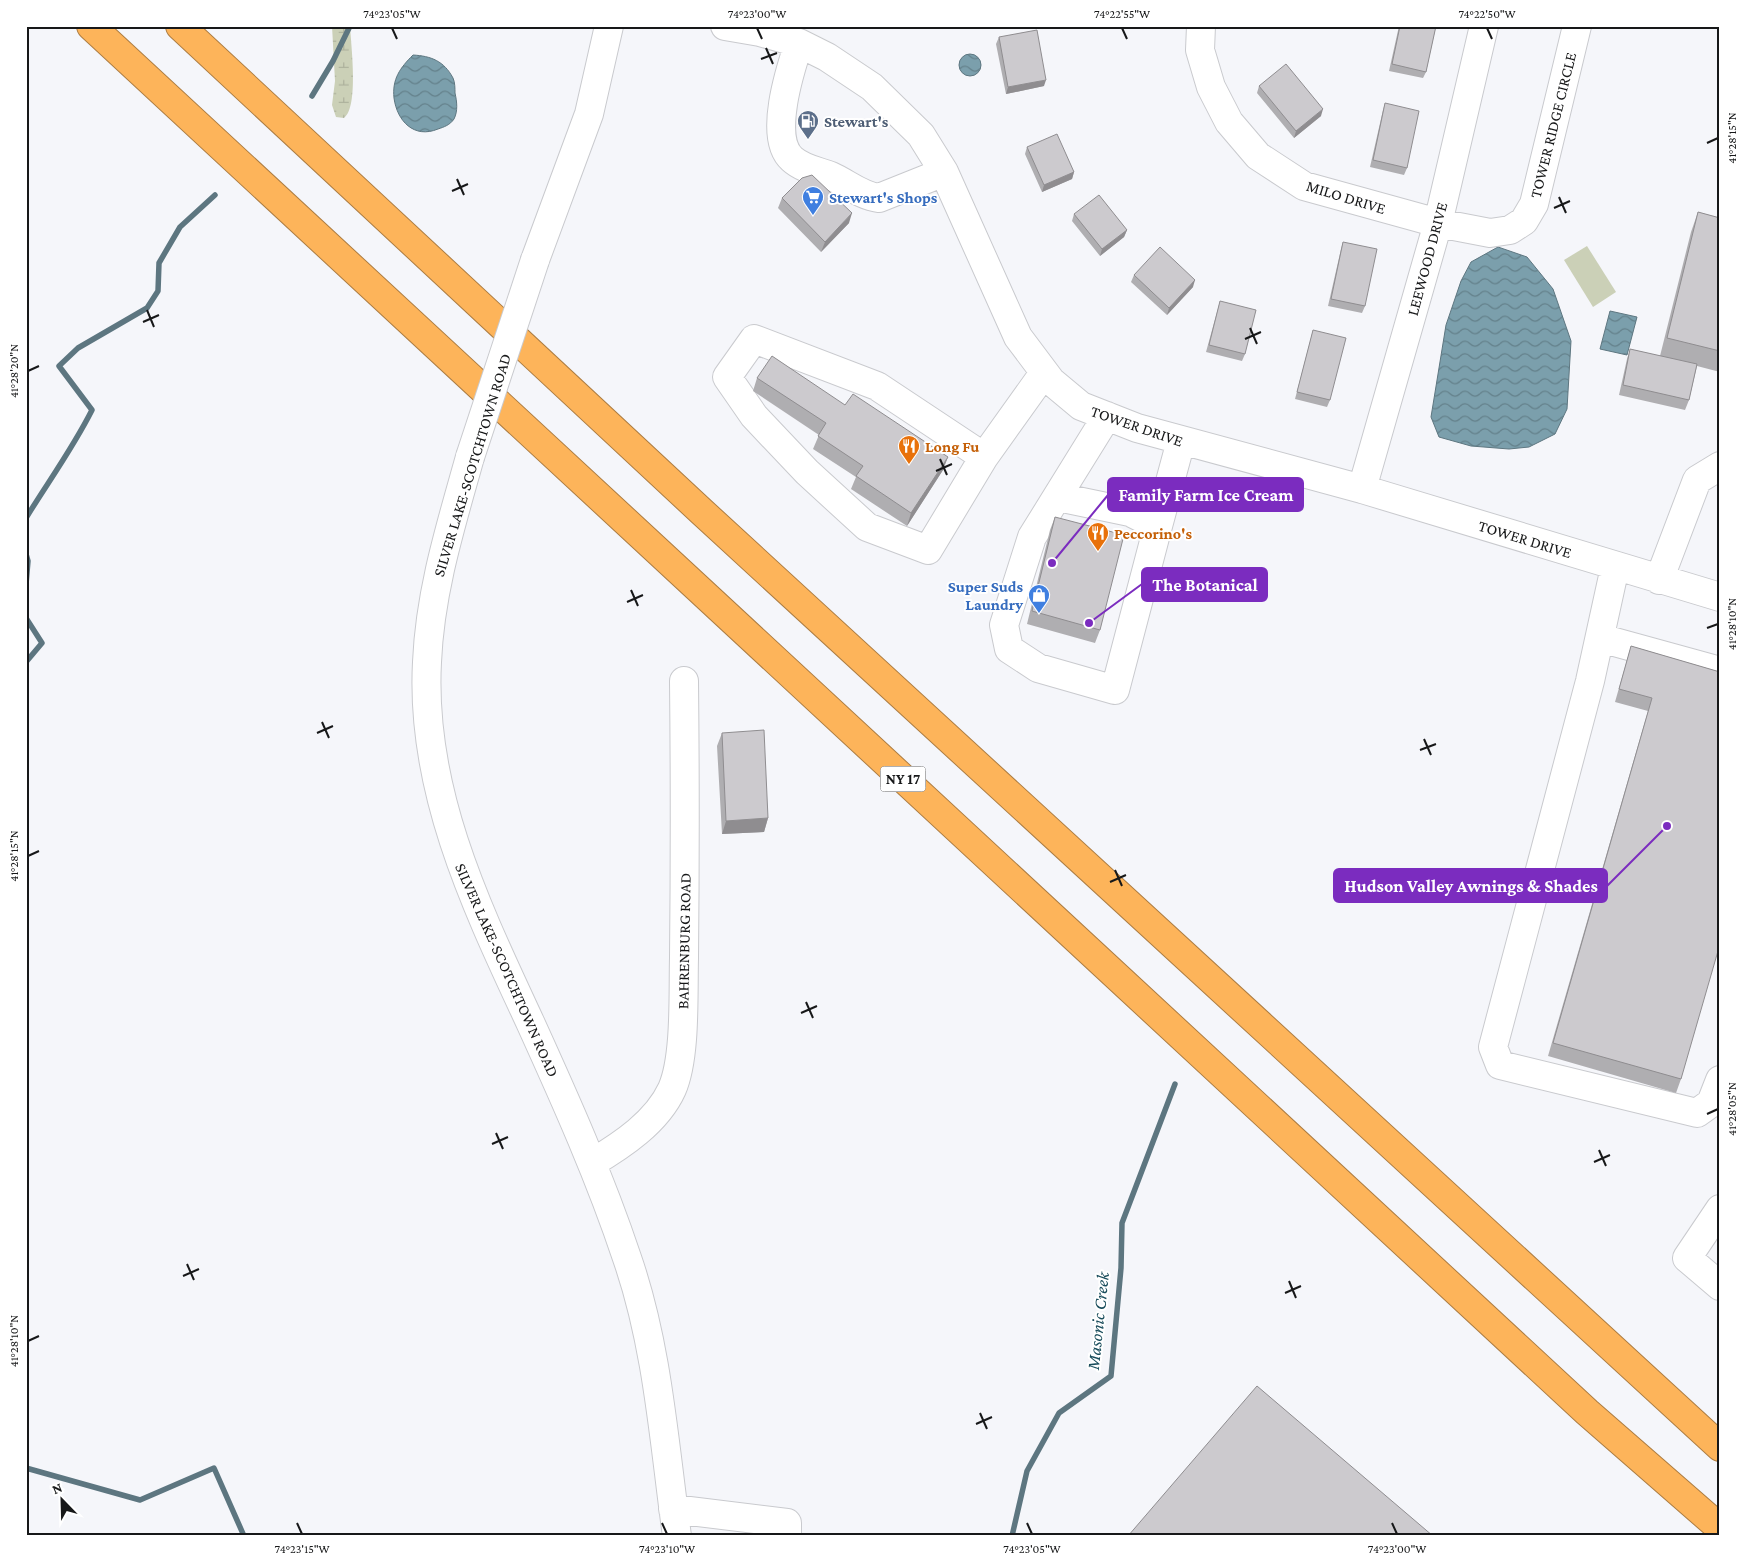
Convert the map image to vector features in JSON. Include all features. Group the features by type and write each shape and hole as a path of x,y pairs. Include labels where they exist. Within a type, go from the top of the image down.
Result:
{"highway":[{"name":"NY 17","path":"91,26 1587,1412 1720,1528"},
{"path":"180,26 700,511 1720,1447"}],"street":[{"name":"SILVER LAKE-SCOTCHTOWN ROAD","path":"608,26 589,114 535,260 470,457 437,576 429,622 426,664 429,745 438,789 483,922 592,1163 627,1257 645,1316 675,1523"},
{"name":"TOWER DRIVE","path":"726,26 760,32 799,43 827,57 872,86 921,135 944,172 994,289 1018,337 1051,381 1081,406 1181,441 1362,490 1720,597"},
{"name":"MILO DRIVE","path":"1201,26 1200,50 1211,87 1229,122 1258,156 1304,186 1438,224"},
{"name":"LEEWOOD DRIVE","path":"1362,490 1438,224 1484,26"},
{"name":"TOWER RIDGE CIRCLE","path":"1438,224 1490,233 1510,230 1524,221 1534,204 1577,26"},
{"path":"799,43 789,72 781,120 783,148 793,160 831,176 868,197 879,198 944,172"},
{"path":"984,457 877,386 754,339 727,377 754,416 807,472 867,527 928,550 984,457 1044,372"},
{"path":"1107,416 1032,537 1004,625 1009,649 1038,668 1115,690 1181,441"},
{"path":"1659,580 1697,480 1720,466"},
{"path":"1058,496 1130,512 1158,526"},
{"path":"1615,567 1588,690 1493,1047 1500,1065 1697,1113 1711,1103 1720,1080"},
{"path":"1600,638 1720,671"},
{"name":"BAHRENBURG ROAD","path":"592,1163 625,1144 660,1108 672,1090 678,1068 683,987 684,681"},
{"path":"1720,1209 1687,1258 1720,1286"},
{"path":"675,1523 719,1525 787,1523 788,1536"}],"green space":[{"path":"332,26 350,26 353,89 349,112 344,118 336,117 332,105 335,81"},
{"path":"1587,246 1616,292 1593,307 1564,260"}],"water":[{"path":"970,54 980,61 981,65 974,75 970,76 960,69 959,65 966,55"},
{"path":"413,55 436,60 445,67 453,78 457,103 456,113 454,119 445,127 421,132 408,126 399,114 394,98 394,85 401,69"},
{"path":"1498,247 1527,257 1553,289 1571,341 1567,409 1555,434 1529,447 1509,449 1471,446 1439,437 1431,417 1446,325 1461,281 1471,262"},
{"path":"1610,311 1637,317 1627,355 1600,349"}],"building":[{"path":"1400,26 1436,26 1426,72 1392,64"},
{"path":"1037,30 1046,80 1008,87 999,37"},
{"path":"1286,64 1323,109 1296,131 1259,86"},
{"path":"1385,103 1419,111 1407,168 1373,160"},
{"path":"1057,134 1074,172 1044,185 1027,147"},
{"name":"Stewart's Shops","path":"812,175 852,213 825,242 782,198 802,178"},
{"path":"1099,195 1127,230 1102,249 1074,214"},
{"path":"1698,212 1720,218 1720,351 1667,338"},
{"path":"1343,242 1377,249 1365,306 1331,299"},
{"path":"1160,247 1195,280 1169,308 1134,275"},
{"path":"1220,301 1256,310 1245,354 1209,345"},
{"path":"1313,330 1346,338 1330,400 1297,392"},
{"path":"1630,349 1697,364 1689,400 1623,385"},
{"path":"772,356 845,405 853,394 948,457 911,513 856,476 863,466 818,436 826,423 757,378"},
{"path":"1055,517 1124,535 1100,630 1032,611"},
{"path":"1631,646 1720,672 1720,944 1681,1079 1553,1043 1652,698 1619,689"},
{"path":"764,730 768,818 726,821 722,733"},
{"path":"1257,1386 1433,1536 1128,1536"}],"waterway":[{"path":"312,96 333,61 350,26"},
{"path":"26,518 69,451 92,410 59,366 78,348 147,308 158,291 159,263 180,227 215,195"},
{"path":"26,554 28,561 26,584"},
{"path":"26,618 42,643 26,662"},
{"name":"Masonic Creek","path":"1012,1536 1027,1471 1059,1413 1111,1376 1121,1268 1122,1223 1175,1084"},
{"name":"Masonic Creek","path":"26,1468 140,1500 214,1468 244,1536"}],"place":[{"name":"Stewart's","path":"808,140"},
{"name":"Stewart's Shops","path":"813,216"},
{"name":"Long Fu","path":"909,465"},
{"name":"Peccorino's","path":"1098,552"},
{"name":"Family Farm Ice Cream","path":"1052,563"},
{"name":"Super Suds Laundry","path":"1039,614"},
{"name":"The Botanical","path":"1089,623"},
{"name":"Hudson Valley Awnings & Shades","path":"1667,826"}]}
